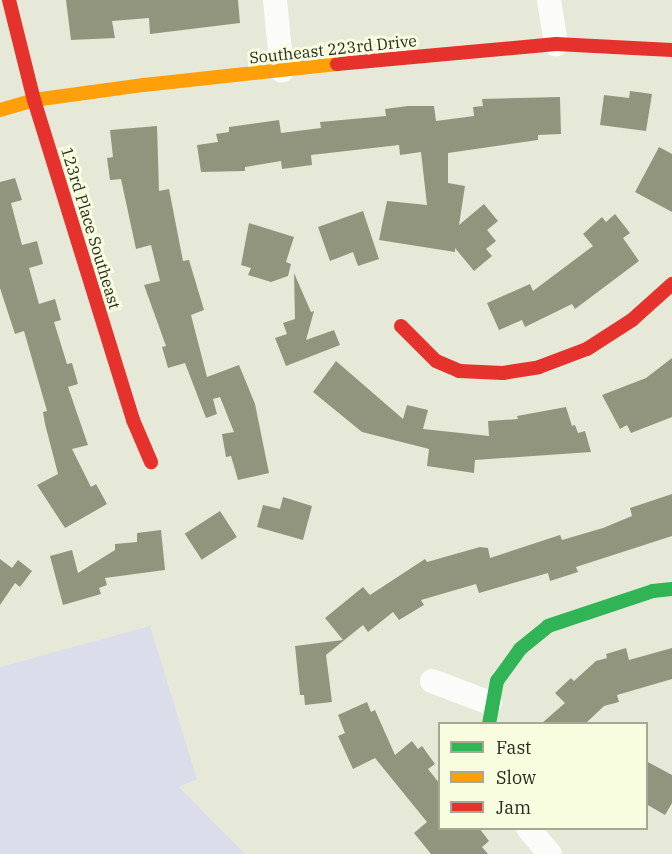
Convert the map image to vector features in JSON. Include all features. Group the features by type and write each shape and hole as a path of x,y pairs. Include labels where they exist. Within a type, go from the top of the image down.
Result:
{"street":[{"name":"123rd Place Southeast","path":"9,0 34,100 133,420 151,462"},
{"path":"275,0 282,71"},
{"path":"549,0 556,45"},
{"name":"Southeast 223rd Drive","path":"0,110 34,100 282,71 556,45 672,50"},
{"path":"401,326 436,362 459,371 503,373 539,367 587,349 632,320 672,284"},
{"path":"432,681 490,713 497,681 520,649 548,626 653,591 672,589"},
{"path":"530,830 550,854"}],"shaded area":[{"path":"150,626 197,779 179,787 245,854 0,854 0,667"}],"building":[{"path":"66,0 238,0 240,23 150,34 149,18 112,21 115,38 71,40"},
{"path":"630,91 652,94 646,131 600,125 604,95 629,98"},
{"path":"560,97 561,134 538,135 538,140 448,153 448,183 465,186 459,225 484,204 498,221 487,230 496,241 486,249 492,256 474,271 455,248 455,252 379,240 387,201 427,205 421,152 400,155 399,145 311,155 312,165 282,169 281,161 245,167 245,171 201,172 197,145 218,142 216,134 229,132 229,127 279,120 281,133 321,128 320,122 386,116 385,109 408,106 434,106 436,121 474,116 473,107 483,106 482,99"},
{"path":"157,126 159,191 169,189 183,261 189,260 204,310 191,315 207,377 239,365 255,404 269,473 238,480 231,456 226,457 222,434 234,432 220,397 213,399 217,414 206,418 185,363 168,368 162,347 166,346 144,285 160,281 151,245 136,249 121,179 110,180 107,158 113,157 110,130"},
{"path":"659,147 672,154 672,212 635,192"},
{"path":"15,178 22,200 11,203 22,245 37,241 43,264 29,268 39,304 55,299 61,320 54,322 67,364 72,363 78,384 68,387 88,445 72,449 91,487 96,484 107,504 65,528 37,485 58,474 45,424 43,412 47,411 24,331 15,334 0,288 0,182"},
{"path":"363,211 379,259 358,266 353,252 330,261 318,227"},
{"path":"615,214 630,233 623,238 639,261 575,309 572,304 525,327 522,320 499,330 487,303 530,284 533,291 593,246 583,234 602,217 606,222"},
{"path":"249,223 294,237 286,262 291,264 288,276 271,282 248,275 251,268 241,265"},
{"path":"294,273 311,312 314,311 306,340 334,330 340,345 286,366 275,338 287,334 283,323 295,319"},
{"path":"672,358 672,417 631,433 627,425 620,429 602,395 646,378"},
{"path":"336,361 403,419 407,405 428,410 423,429 489,436 488,421 518,419 517,416 566,407 572,426 575,425 578,433 585,431 591,452 475,460 474,473 427,466 429,449 362,432 313,392"},
{"path":"672,494 672,536 576,567 578,572 550,581 548,573 479,593 476,584 421,600 424,605 399,620 393,612 368,632 363,625 326,655 332,702 305,705 304,695 300,695 295,646 343,640 325,618 363,587 370,595 425,559 427,562 480,547 488,548 490,558 560,535 562,540 603,528 632,516 630,508"},
{"path":"283,497 312,506 303,540 257,527 263,505 280,509"},
{"path":"220,511 237,537 202,560 185,534"},
{"path":"161,530 165,570 105,578 107,585 99,588 101,594 63,605 50,556 72,550 78,573 115,550 115,544 137,542 137,533"},
{"path":"0,559 12,568 18,560 32,571 20,587 15,583 0,605"},
{"path":"626,648 629,660 672,648 672,679 617,695 619,702 604,706 587,722 543,722 565,703 555,693 571,678 574,681 596,661 607,658 606,654"},
{"path":"367,702 371,712 375,710 395,755 412,741 418,749 422,746 435,764 428,769 438,782 438,830 481,830 489,841 482,847 488,854 431,854 414,833 427,822 375,758 353,769 338,736 345,733 338,715"},
{"path":"648,762 672,775 672,803 665,815 648,805"}],"traffic: fast":[{"path":"489,722 497,681 520,649 548,626 653,591 672,589"}],"traffic: slow":[{"path":"0,110 34,100 144,85 337,64"}],"traffic: jam":[{"path":"9,0 34,100 133,420 151,462"},
{"path":"337,64 556,44 672,50"},
{"path":"401,326 436,361 459,371 503,373 539,367 587,349 632,320 672,284"}]}
